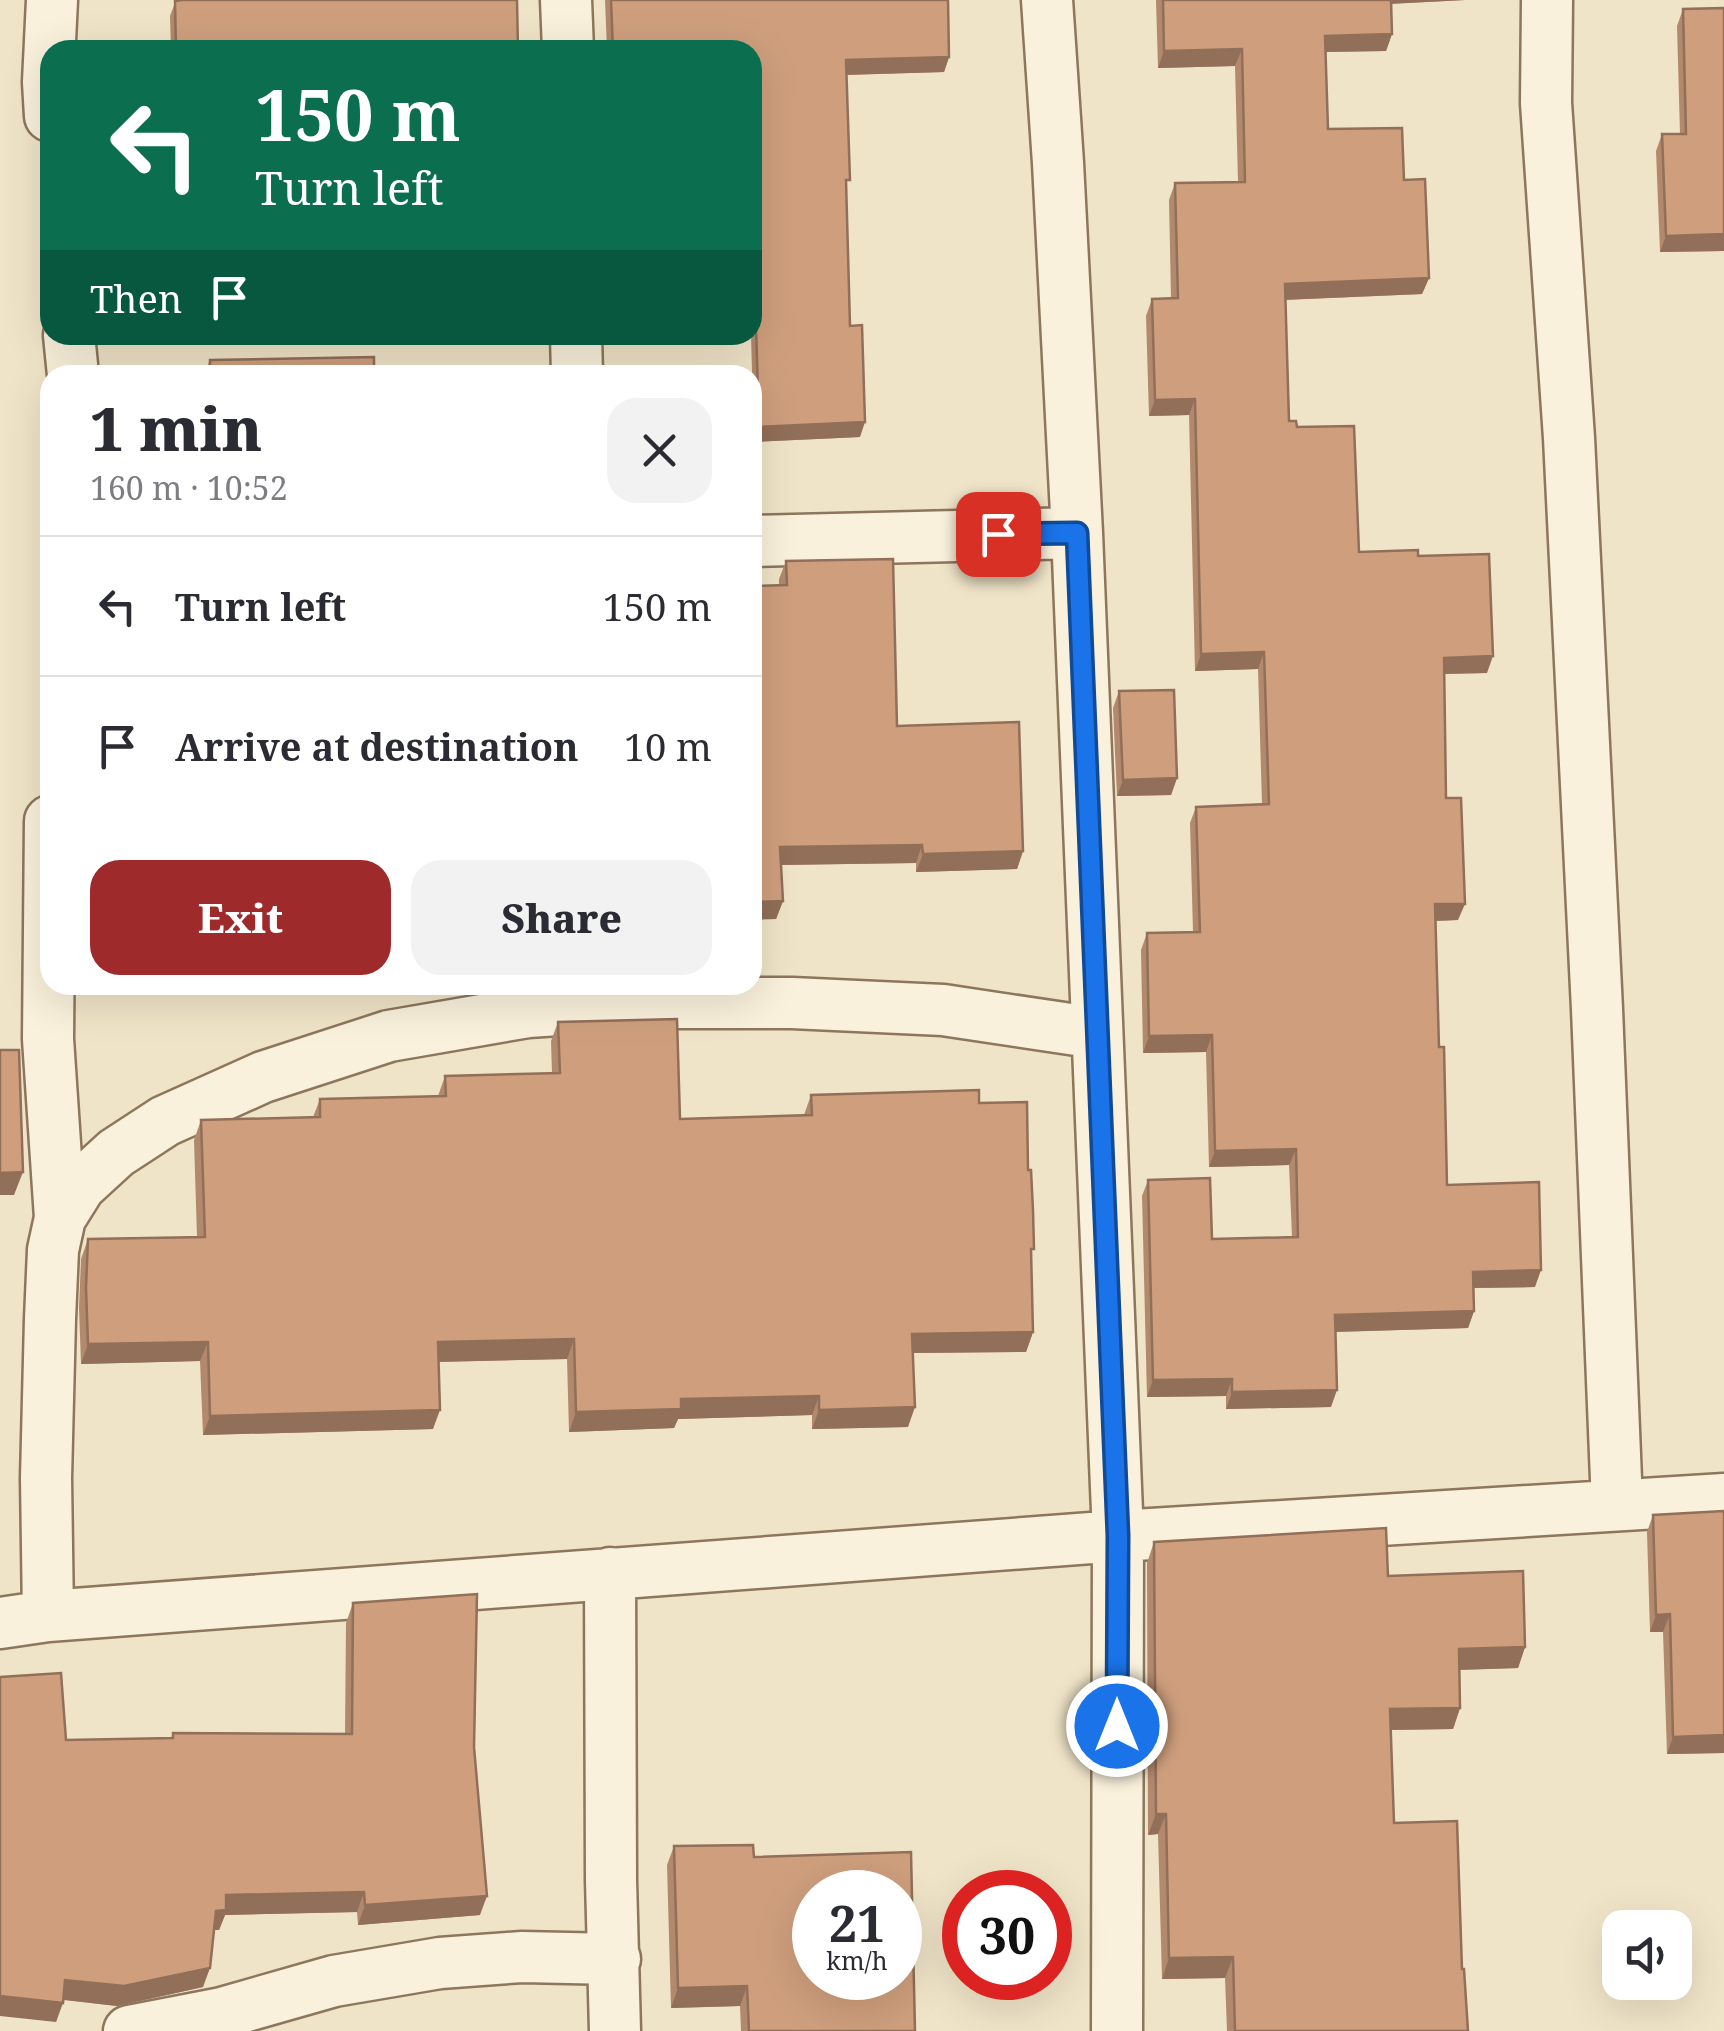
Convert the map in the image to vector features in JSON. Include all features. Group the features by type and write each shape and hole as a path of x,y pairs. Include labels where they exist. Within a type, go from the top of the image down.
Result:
{"street":[{"path":"50,40 52,0"},
{"path":"566,0 568,40"},
{"path":"1048,0 1077,533 1118,1536 1117,2031"},
{"path":"1547,0 1546,103 1570,478 1618,1504"},
{"path":"762,541 1077,533"},
{"path":"48,995 60,1218 53,1250 46,1478 24,1620 1118,1536 1724,1498"},
{"path":"60,1218 80,1186 116,1153 198,1106 263,1077 389,1036 510,1014 664,1002 792,1003 943,1010 1097,1033"},
{"path":"610,1573 615,2031"},
{"path":"128,2031 222,2014 334,1981 440,1963 522,1957 615,1958"}],"building":[{"path":"517,0 518,40 176,40 175,1"},
{"path":"611,0 948,0 949,57 846,60 850,326 862,325 865,422 762,427 762,365 757,365 757,345 762,345 762,40 613,40"},
{"path":"1163,0 1391,0 1392,34 1325,36 1328,129 1402,128 1404,180 1425,179 1429,278 1285,284 1289,421 1296,421 1297,427 1354,426 1359,552 1418,550 1418,556 1489,554 1493,656 1444,658 1446,798 1461,798 1465,904 1435,904 1447,1185 1539,1182 1541,1270 1473,1272 1474,1311 1335,1315 1337,1390 1232,1392 1232,1379 1153,1380 1148,1180 1210,1178 1212,1239 1298,1237 1296,1149 1215,1151 1212,1035 1149,1036 1147,933 1200,932 1196,807 1269,804 1264,652 1201,654 1195,399 1155,400 1152,299 1178,298 1175,183 1245,182 1242,49 1164,51"},
{"path":"1724,8 1724,234 1666,236 1662,134 1686,134 1683,9"},
{"path":"374,357 374,365 210,365 210,360"},
{"path":"893,559 897,726 1019,722 1023,851 923,854 922,845 780,847 783,901 762,902 762,586 787,585 786,561"},
{"path":"1174,690 1177,778 1123,780 1119,691"},
{"path":"677,1019 680,1119 812,1115 811,1095 979,1090 979,1103 1027,1102 1033,1210 1033,1332 912,1334 915,1407 819,1410 819,1396 681,1399 681,1409 576,1412 574,1339 438,1342 440,1410 210,1416 208,1342 88,1344 88,1239 205,1237 201,1120 320,1117 320,1099 446,1096 445,1076 560,1073 558,1022"},
{"path":"0,1050 19,1050 23,1172 0,1173"},
{"path":"1724,1511 1724,1735 1673,1737 1670,1614 1656,1615 1653,1515"},
{"path":"1386,1528 1388,1576 1523,1571 1525,1647 1459,1649 1460,1708 1390,1709 1394,1823 1457,1821 1468,2031 1235,2031 1233,1957 1169,1958 1166,1814 1156,1814 1154,1542"},
{"path":"477,1594 474,1747 487,1896 365,1905 364,1892 226,1895 226,1910 216,1911 210,1968 124,1986 65,1980 63,2003 0,1996 0,1677 61,1673 66,1740 173,1738 173,1733 352,1734 353,1603"},
{"path":"753,1845 754,1857 911,1852 911,1870 792,1870 792,2000 914,2000 915,2031 749,2031 747,1986 678,1988 674,1846"}],"route":[{"path":"998,534 1077,533 1118,1536 1117,1726"}]}
